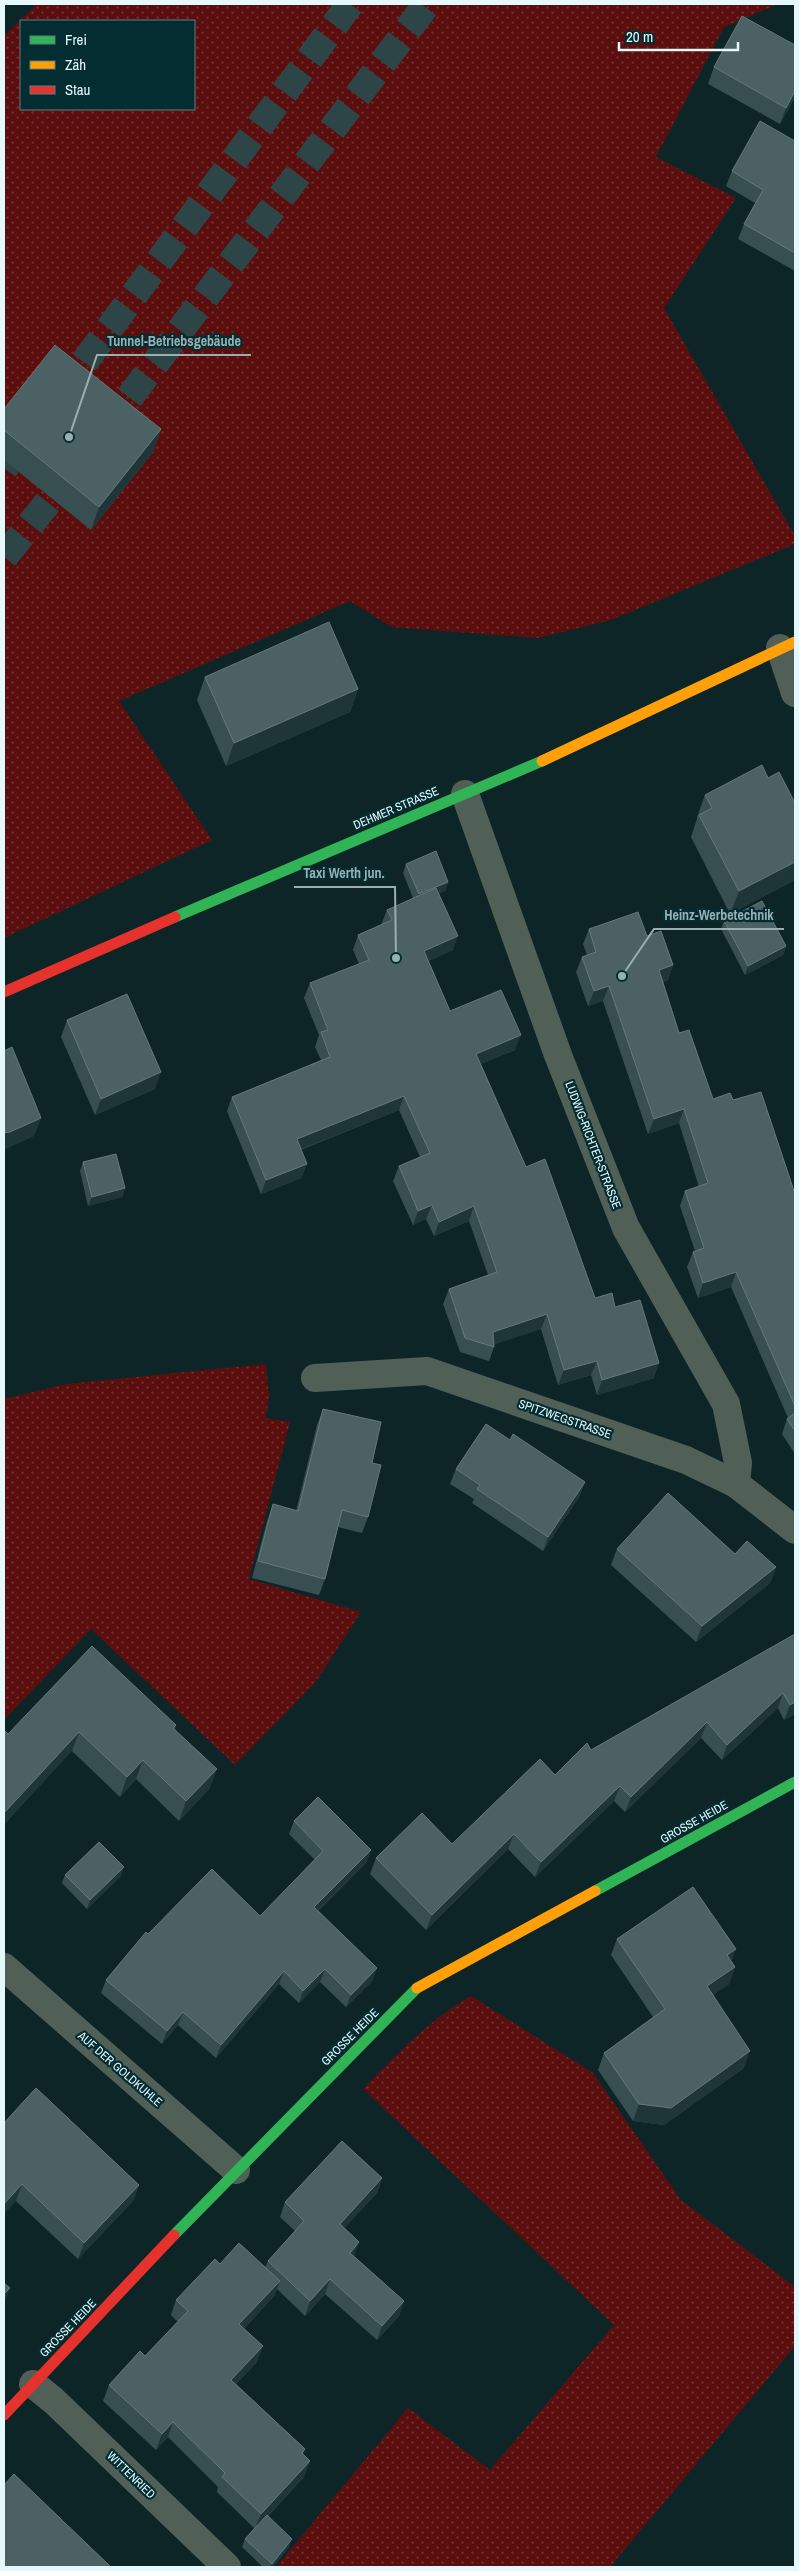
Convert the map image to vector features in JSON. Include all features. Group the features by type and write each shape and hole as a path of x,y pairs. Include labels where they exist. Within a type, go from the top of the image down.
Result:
{"street":[{"path":"788,645 795,693"},
{"name":"DEHMER STRASSE","path":"4,992 210,901 568,750 788,645"},
{"name":"LUDWIG-RICHTER-STRASSE","path":"465,794 558,1055 626,1228 726,1404 738,1463 736,1484"},
{"name":"SPITZWEGSTRASSE","path":"315,1378 427,1371 686,1460 736,1484 795,1530"},
{"name":"GROSSE HEIDE","path":"4,2415 236,2170 416,1989 795,1782"},
{"name":"AUF DER GOLDKUHLE","path":"4,1967 236,2170"},
{"name":"WITTENRIED","path":"33,2384 54,2400 227,2567"}],"shaded area":[{"path":"37,4 778,4 724,27 656,157 736,198 664,308 795,536 795,544 611,620 538,638 391,627 350,601 119,701 212,840 4,938 4,36 20,20 20,110 195,110 195,20 20,20"},
{"path":"266,1364 269,1396 266,1418 290,1422 249,1579 361,1612 315,1683 235,1765 91,1629 4,1720 4,1399 67,1384"},
{"path":"471,1996 593,2073 681,2200 795,2287 795,2346 610,2567 276,2567 408,2408 490,2470 614,2325 363,2089 427,2027"}],"building":[{"path":"742,16 795,45 795,91 786,108 714,67"},
{"path":"760,121 795,141 795,253 744,224 763,190 732,171"},
{"path":"55,345 161,429 99,507 4,430 4,409"},
{"path":"329,622 358,689 234,743 205,677"},
{"path":"762,765 768,778 779,772 795,803 795,862 739,891 699,815 712,808 705,795"},
{"path":"436,851 448,882 419,894 406,864"},
{"path":"436,888 458,936 424,951 450,1011 501,990 521,1035 476,1054 526,1167 545,1159 595,1298 612,1293 615,1307 640,1300 659,1363 602,1380 597,1361 564,1370 547,1314 493,1332 494,1347 465,1338 449,1289 497,1272 474,1206 439,1222 432,1205 418,1211 399,1166 430,1153 404,1096 297,1139 307,1164 266,1180 232,1097 330,1057 321,1032 328,1030 310,983 369,960 358,935 392,920 387,910"},
{"path":"762,901 786,946 748,966 724,921"},
{"path":"638,912 647,936 661,931 673,965 659,970 679,1033 689,1030 713,1099 730,1093 733,1100 761,1092 795,1194 795,1406 736,1272 703,1283 693,1252 704,1248 685,1191 708,1183 684,1109 654,1119 609,986 594,991 582,957 596,952 589,929"},
{"path":"127,994 161,1072 101,1099 67,1020"},
{"path":"12,1047 41,1118 4,1133 4,1051"},
{"path":"116,1154 125,1188 92,1197 83,1162"},
{"path":"323,1409 381,1422 372,1463 381,1465 368,1517 342,1510 325,1579 258,1561 273,1504 298,1511"},
{"path":"795,1413 795,1431 787,1419"},
{"path":"486,1424 510,1440 513,1434 585,1482 548,1537 477,1489 480,1485 456,1469"},
{"path":"668,1493 735,1554 747,1541 776,1567 702,1626 617,1549"},
{"path":"795,1634 795,1702 790,1705 783,1693 727,1745 707,1722 631,1797 620,1786 541,1862 514,1834 432,1915 376,1858 422,1813 452,1844 540,1759 555,1775 587,1743 591,1750"},
{"path":"92,1646 176,1725 173,1728 217,1769 186,1801 143,1760 127,1777 79,1732 4,1813 4,1730 8,1734"},
{"path":"318,1797 371,1850 314,1907 377,1968 351,1995 325,1969 303,1991 284,1971 221,2045 183,2012 167,2031 106,1980 146,1932 148,1934 212,1869 260,1916 323,1851 294,1821"},
{"path":"99,1842 124,1867 90,1900 65,1875"},
{"path":"693,1887 736,1949 727,1955 735,1967 707,1986 750,2051 671,2108 639,2104 604,2053 665,2009 617,1939"},
{"path":"36,2088 139,2185 84,2243 22,2184 4,2204 4,2123"},
{"path":"342,2141 382,2178 340,2224 359,2242 350,2253 404,2301 382,2326 330,2279 310,2301 268,2261 304,2221 285,2202"},
{"path":"239,2243 280,2281 239,2324 263,2346 231,2380 305,2449 302,2453 310,2461 261,2514 222,2477 225,2473 173,2422 162,2434 109,2385 140,2351 145,2356 188,2311 176,2300 215,2259 220,2264"},
{"path":"4,2283 10,2288 4,2294"},
{"path":"14,2474 111,2567 4,2567 4,2485"},
{"path":"267,2515 292,2539 272,2564 245,2539"}],"tunnel":[{"path":"59,396 350,4"},
{"path":"104,431 427,4"},
{"path":"4,468 30,434"},
{"path":"4,557 75,469"}],"traffic: fast":[{"path":"175,917 542,761"},
{"path":"595,1891 795,1782"},
{"path":"174,2235 417,1988"}],"traffic: slow":[{"path":"542,761 795,642"},
{"path":"417,1988 595,1891"}],"traffic: jam":[{"path":"4,992 175,917"},
{"path":"4,2415 174,2235"}],"place":[{"name":"Tunnel-Betriebsgebäude","path":"69,437"},
{"name":"Taxi Werth jun.","path":"396,958"},
{"name":"Heinz-Werbetechnik","path":"622,976"}]}
